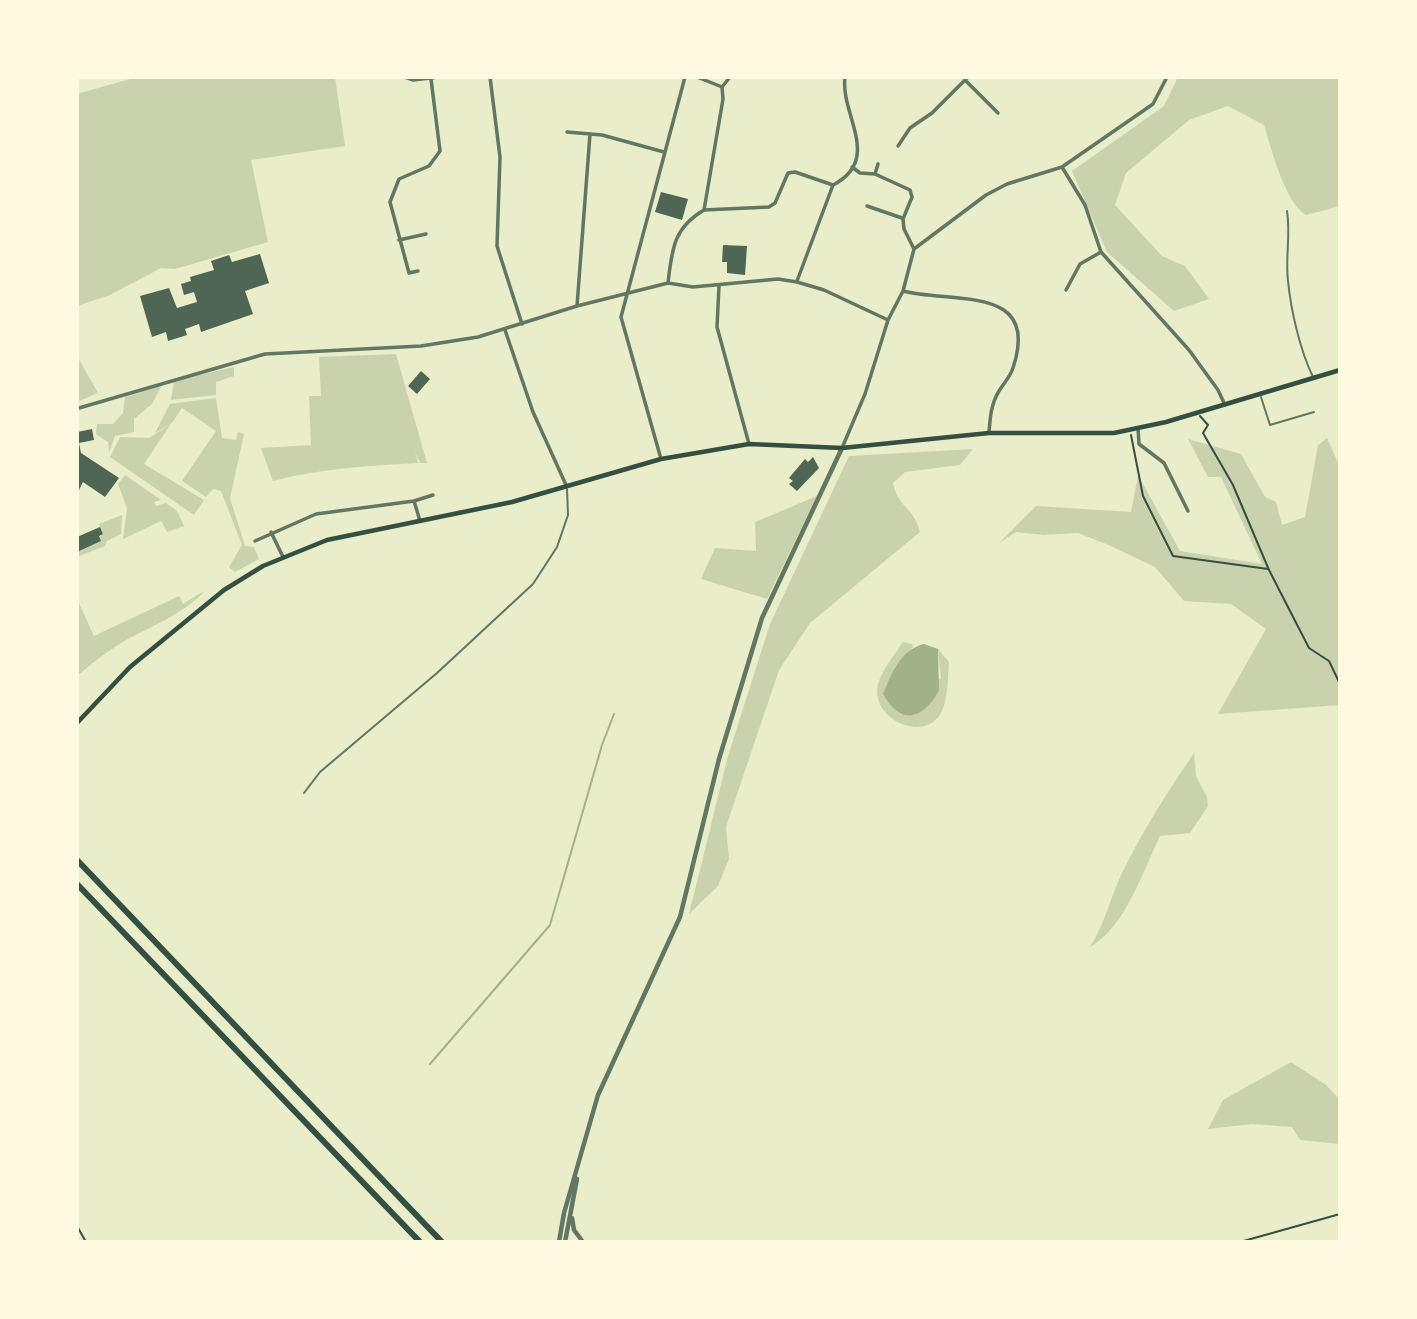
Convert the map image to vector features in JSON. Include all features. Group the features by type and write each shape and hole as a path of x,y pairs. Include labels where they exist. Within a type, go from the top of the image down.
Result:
{"highway":[{"path":"77,860 442,1242"},
{"path":"77,884 420,1242"}],"main road":[{"path":"77,723 164,636 224,590 283,557 327,540 512,502 661,459 749,444 842,448 989,433 1074,434 1130,430 1340,370"}],"street":[{"path":"406,78 439,77"},
{"path":"490,77 500,158 497,246 522,324"},
{"path":"661,459 621,317 685,77"},
{"path":"697,77 722,87"},
{"path":"704,210 723,99 722,87 730,77"},
{"path":"797,282 830,185 852,167 859,141 844,93 845,77"},
{"path":"559,1242 598,1095 680,917 719,759 762,618 865,394 888,320 903,291 914,249 986,195 1007,184 1062,167 1153,104 1167,77"},
{"path":"418,271 409,273 390,202 399,179 429,166 440,151 431,79"},
{"path":"898,146 910,128 932,113 967,79 998,113"},
{"path":"567,132 629,140 665,152"},
{"path":"577,306 590,134"},
{"path":"875,174 878,164"},
{"path":"852,167 860,173 875,174 910,190 913,194 902,219 914,249"},
{"path":"1062,167 1085,205 1101,252 1189,350 1218,390 1224,405"},
{"path":"668,283 675,235 704,210 769,207 776,200 785,176 791,172 830,185"},
{"path":"867,206 902,219"},
{"path":"399,240 426,234"},
{"path":"1066,290 1080,264 1101,252"},
{"path":"79,408 265,354 421,346 505,330 577,306 668,283 694,287 778,279 797,282 824,290 888,320"},
{"path":"719,286 718,327 749,444"},
{"path":"903,291 987,301 1011,314 1019,327 1019,348 1012,372 991,407 989,433"},
{"path":"505,330 533,412 566,485"},
{"path":"1138,428 1139,444 1164,463 1188,511"},
{"path":"255,541 316,514 414,501 433,495"},
{"path":"414,501 420,521"},
{"path":"271,532 283,557"},
{"path":"565,1242 579,1164"},
{"path":"572,1214 574,1230 583,1242"}],"lane":[{"path":"1287,211 1290,232 1287,282 1305,361 1313,377"},
{"path":"1260,394 1270,425 1314,412"},
{"path":"304,793 320,772 437,673 533,584 557,547 568,515 566,485"}],"path":[{"path":"1197,413 1208,425 1203,433 1233,485 1269,569 1309,648 1329,661 1340,684"},
{"path":"1130,430 1143,496 1173,556 1269,569"},
{"path":"1240,1242 1340,1213"},
{"path":"77,1226 86,1242"}],"shaded area":[{"path":"137,77 335,77 345,146 251,160 268,242 175,269 161,268 110,295 77,306 77,94"},
{"path":"1178,77 1340,77 1340,206 1306,215 1298,209 1285,187 1264,125 1228,106 1189,120 1126,173 1115,205 1162,256 1185,266 1209,299 1174,311 1107,252 1072,171 1164,106"},
{"path":"396,354 427,463 420,463 415,451 418,463 327,470 273,481 261,448 311,445 309,396 321,396 319,357"},
{"path":"77,356 98,393 77,402"},
{"path":"234,367 234,376 216,382 216,395 171,400 174,381"},
{"path":"162,385 152,404 134,419 134,432 115,436 109,452 108,442 96,434 97,424 113,424 123,413 125,397"},
{"path":"216,398 222,438 236,440 238,432 244,434 230,498 245,546 254,547 259,559 235,572 229,567 242,545 221,491 213,489 206,497 182,481 216,431 182,408 172,423 155,433 170,404"},
{"path":"171,424 144,464 204,500 194,515 110,457 120,437 149,438"},
{"path":"1327,438 1340,467 1340,705 1218,714 1266,629 1231,604 1184,601 1155,567 1078,533 1044,535 1016,532 999,543 1036,506 1131,512 1138,475 1180,551 1262,564 1221,477 1208,477 1188,439 1241,454 1265,497 1276,502 1282,525 1305,517 1318,445"},
{"path":"973,449 960,465 905,472 893,483 898,498 914,517 920,532 810,623 779,670 726,827 729,859 718,886 689,914 728,756 770,624 849,456"},
{"path":"125,475 161,500 154,502 156,506 166,503 177,511 184,526 167,532 161,521 123,539 127,508 118,484"},
{"path":"817,496 767,599 701,579 715,548 756,551 755,522"},
{"path":"122,515 121,534 107,541 105,546 77,557 77,552 103,534 99,524"},
{"path":"204,591 188,606 121,643 77,676 77,599 94,636 179,596 183,604"},
{"path":"903,642 912,644 913,647 895,667 941,679 938,649 949,662 944,706 934,721 924,726 912,727 890,717 882,708 878,697 880,679"},
{"path":"924,644 938,649 939,691 919,713 904,715 890,704 883,694 903,657"},
{"path":"1194,753 1196,776 1207,797 1208,806 1190,833 1160,836 1123,912 1103,938 1090,947 1130,858"},
{"path":"1291,1062 1326,1085 1340,1100 1340,1144 1300,1140 1292,1127 1252,1124 1208,1129 1223,1100"}],"building":[{"path":"661,192 688,199 682,220 655,212"},
{"path":"723,245 747,246 745,275 727,273 727,262 722,262"},
{"path":"260,254 269,283 245,291 253,314 201,332 199,324 185,329 187,335 168,341 166,332 152,337 140,296 169,288 177,308 197,302 194,292 184,295 181,284 191,281 190,277 214,270 211,261 229,255 232,262"},
{"path":"421,371 430,379 417,394 408,386"},
{"path":"92,429 94,440 79,443 81,453 119,478 105,497 83,482 77,494 77,432"},
{"path":"813,457 819,468 797,491 789,484 793,481 789,478 805,459 808,462"},
{"path":"100,527 103,534 99,536 101,541 77,552 77,537"}],"waterway":[{"path":"430,1064 550,925 602,745 614,714"}]}
